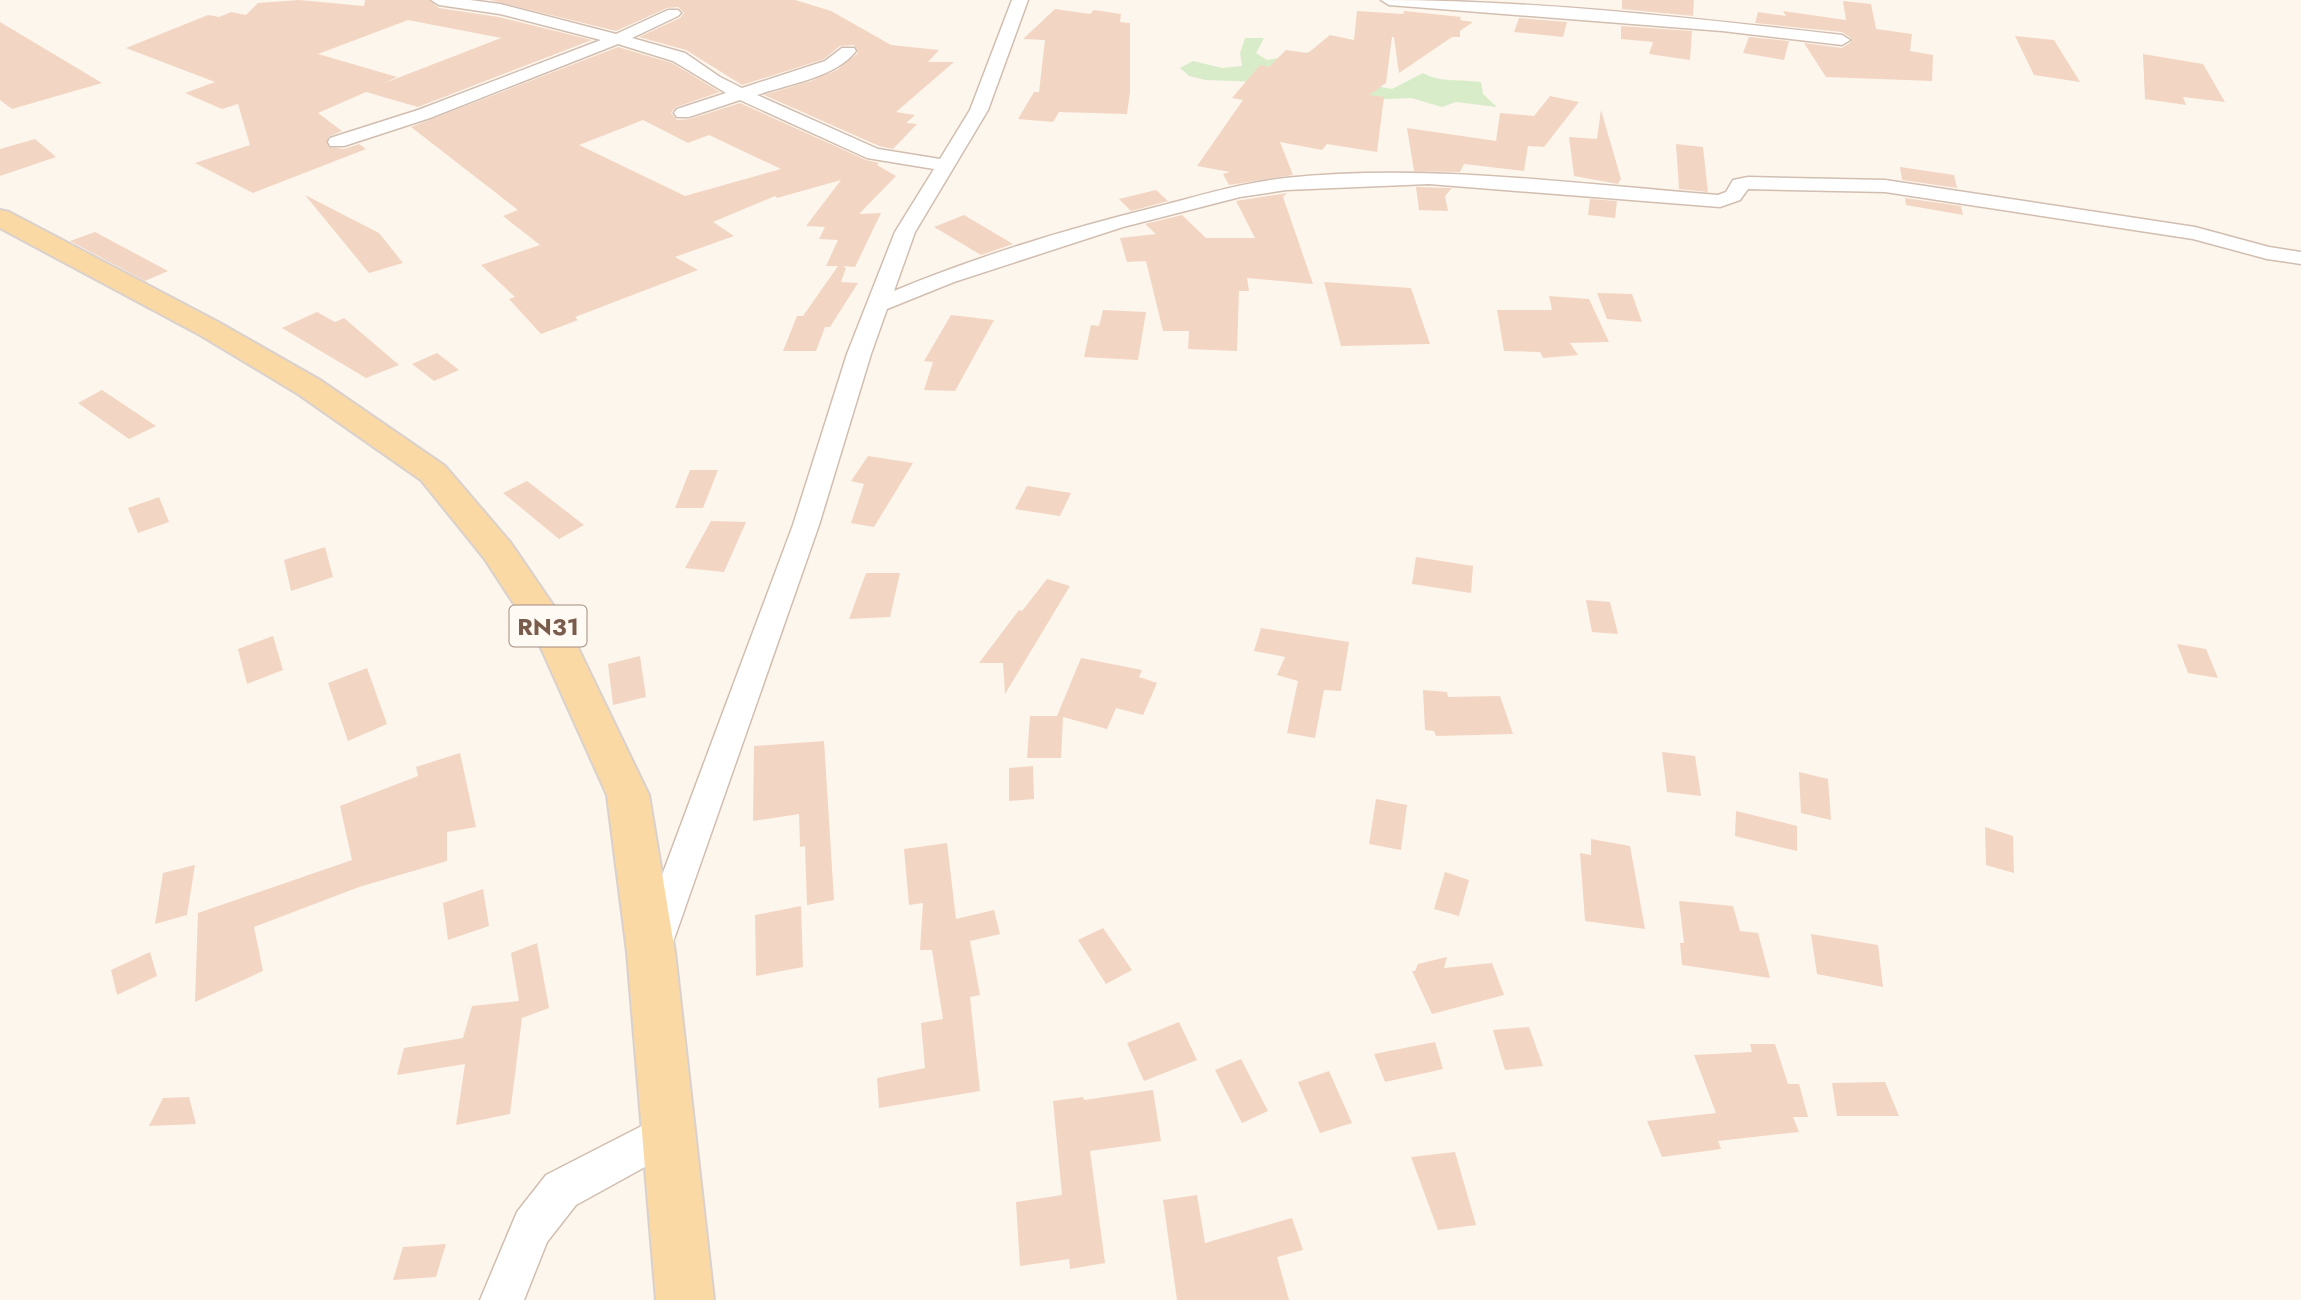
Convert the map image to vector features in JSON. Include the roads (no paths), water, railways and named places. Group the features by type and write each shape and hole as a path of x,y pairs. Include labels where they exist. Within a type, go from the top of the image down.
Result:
{"main road":[{"name":"RN31","path":"0,218 210,329 287,374 433,473 497,550 555,636 628,795 651,952 685,1300"}],"street":[{"path":"439,0 500,9 680,57 714,81 874,154 945,165"},
{"path":"651,952 806,525 859,354 905,232 984,100 1020,0"},
{"path":"1389,0 1722,26 1842,40"},
{"path":"337,142 424,114 617,39 673,13"},
{"path":"683,113 831,65 848,51"},
{"path":"877,305 946,277 1042,246 1238,191 1295,184 1419,178 1720,201 1733,196 1740,184 1748,183 1885,186 2195,233 2267,253 2301,258"},
{"path":"502,1300 536,1216 548,1202 561,1191 669,1132"}]}
